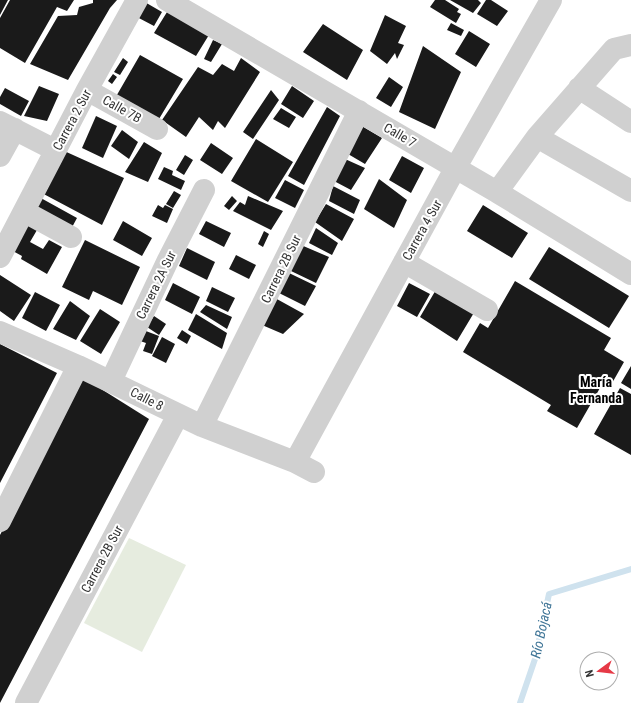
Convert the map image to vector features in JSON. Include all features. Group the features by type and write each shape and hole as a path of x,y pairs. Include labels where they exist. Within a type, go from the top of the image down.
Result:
{"street":[{"name":"Carrera 2 Sur","path":"3,245 25,212 55,150 137,0"},
{"name":"Calle 7","path":"168,0 456,167 631,274"},
{"name":"Carrera 4 Sur","path":"296,462 456,167 551,0"},
{"path":"497,192 537,137 614,49 631,45"},
{"path":"579,88 631,122"},
{"name":"Calle 7B","path":"87,90 157,129"},
{"name":"Carrera 2B Sur","path":"202,426 359,111"},
{"path":"0,156 7,126 55,150"},
{"path":"537,137 631,191"},
{"name":"Carrera 2A Sur","path":"111,381 168,260 204,190"},
{"path":"25,212 70,237"},
{"path":"404,262 487,310"},
{"name":"Calle 8","path":"0,332 111,381 202,426 296,462 314,472"},
{"path":"0,521 78,366"},
{"name":"Carrera 2B Sur","path":"26,703 178,415"}],"shaded area":[{"path":"129,538 186,565 142,652 84,623"}],"building":[{"path":"0,0 8,0 0,15"},
{"path":"10,0 74,0 67,11 57,7 25,63 0,48 0,18"},
{"path":"93,0 117,0 110,8 68,80 30,64 58,16 77,15 79,7 93,3"},
{"path":"435,0 445,0 459,9 457,12 461,14 456,23 430,7"},
{"path":"450,0 478,0 481,3 473,13"},
{"path":"486,0 491,0 508,11 497,26 477,14"},
{"path":"143,1 162,12 154,26 135,16"},
{"path":"172,4 212,30 196,56 154,33"},
{"path":"385,15 406,26 398,43 404,45 397,59 395,53 387,64 370,51"},
{"path":"451,23 464,30 461,36 447,30"},
{"path":"323,24 363,50 347,80 303,52"},
{"path":"469,31 490,44 476,67 455,54"},
{"path":"213,40 222,44 211,62 204,59"},
{"path":"423,46 461,72 435,129 399,112"},
{"path":"140,55 183,79 156,124 114,100"},
{"path":"123,58 128,62 120,75 114,72"},
{"path":"241,58 260,72 225,128 218,121 213,130 199,117 186,137 162,120 198,67 213,75 222,64 234,71"},
{"path":"113,74 117,77 112,84 108,81"},
{"path":"389,77 403,87 391,107 376,98"},
{"path":"39,86 59,94 47,121 24,116"},
{"path":"292,86 314,101 303,118 281,104"},
{"path":"5,88 29,101 21,116 0,104 0,97"},
{"path":"271,90 279,100 253,139 243,132"},
{"path":"327,107 340,116 304,185 288,176"},
{"path":"281,108 296,117 289,128 273,119"},
{"path":"96,116 117,126 103,158 82,148"},
{"path":"360,125 382,138 365,164 348,154"},
{"path":"122,130 138,142 129,159 111,146"},
{"path":"256,139 293,162 268,202 231,181"},
{"path":"144,142 162,153 148,182 125,172"},
{"path":"211,143 233,158 222,174 200,160"},
{"path":"62,150 124,178 102,225 38,191"},
{"path":"185,155 193,160 184,175 176,170"},
{"path":"402,156 424,168 411,193 389,180"},
{"path":"345,159 365,168 351,190 334,181"},
{"path":"164,167 173,171 172,175 185,181 181,190 158,179"},
{"path":"379,179 407,200 394,228 364,209"},
{"path":"285,180 304,190 295,208 275,198"},
{"path":"333,186 360,200 354,214 329,201"},
{"path":"174,191 181,195 173,208 166,204"},
{"path":"232,196 237,201 229,210 224,206"},
{"path":"248,196 283,211 271,230 233,211 240,202 245,205"},
{"path":"39,197 77,218 70,231 32,210"},
{"path":"326,204 354,219 342,241 315,222"},
{"path":"158,205 163,208 165,205 173,209 167,223 152,216"},
{"path":"483,205 528,233 512,258 467,231"},
{"path":"123,221 152,238 142,256 113,240"},
{"path":"206,221 231,233 224,247 199,234"},
{"path":"25,223 37,230 30,242 43,249 49,240 62,247 47,274 21,259 22,256 11,250"},
{"path":"316,228 338,243 332,255 309,243"},
{"path":"264,231 269,234 263,247 258,244"},
{"path":"85,240 140,267 122,305 93,291 89,300 62,287"},
{"path":"301,245 329,257 316,283 291,271"},
{"path":"549,247 629,296 609,328 529,279"},
{"path":"187,248 215,262 207,280 179,266"},
{"path":"236,255 256,265 249,279 229,269"},
{"path":"289,273 316,286 305,306 279,293"},
{"path":"0,275 31,295 14,321 0,311"},
{"path":"515,281 611,338 604,350 624,362 611,385 604,381 577,428 547,411 551,405 463,352 480,323 488,328"},
{"path":"173,283 200,297 192,314 165,300"},
{"path":"409,283 430,294 417,317 397,306"},
{"path":"212,287 235,298 228,312 206,301"},
{"path":"437,288 475,311 457,341 420,317"},
{"path":"35,292 60,305 46,331 22,318"},
{"path":"275,298 304,314 283,334 262,325"},
{"path":"70,301 90,316 76,340 53,329"},
{"path":"206,305 232,317 227,329 200,312"},
{"path":"100,309 120,322 101,354 80,341"},
{"path":"196,314 227,333 222,349 188,330"},
{"path":"154,316 166,324 159,335 147,327"},
{"path":"138,328 159,336 152,354 143,351 146,343 134,339"},
{"path":"182,330 191,336 187,344 177,338"},
{"path":"162,337 175,344 166,363 152,356"},
{"path":"0,344 57,373 0,483"},
{"path":"631,366 631,389 621,383"},
{"path":"82,379 98,387 149,419 0,703 0,535"},
{"path":"620,388 631,394 631,455 594,434"}],"waterway":[{"name":"Río Bojacá","path":"520,703 535,659 549,594 631,569"}],"district":[{"name":"María Fernanda","path":"596,390"}]}
